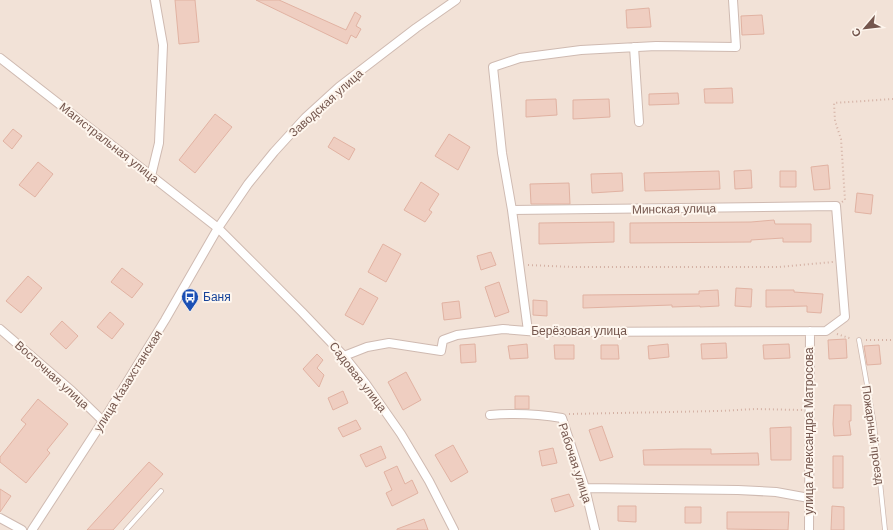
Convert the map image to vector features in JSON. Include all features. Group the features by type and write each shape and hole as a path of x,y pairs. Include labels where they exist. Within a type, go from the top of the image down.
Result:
{"street":[{"path":"151,176 159,143 163,45 155,0"},
{"name":"Заводская улица","path":"218,228 248,184 274,152 305,118 381,54 456,0"},
{"path":"528,332 512,210 502,153 493,67 520,58 581,50 656,46 736,47 733,0"},
{"path":"634,48 638,122"},
{"name":"Магистральная улица","path":"0,58 218,228"},
{"path":"836,206 840,261"},
{"name":"Минская улица","path":"512,210 836,206"},
{"name":"Садовая улица","path":"218,228 344,356 366,384 401,434 429,481 454,530"},
{"name":"улица Казахстанская","path":"32,530 103,421 165,320 218,228"},
{"name":"Берёзовая улица","path":"344,356 367,347 389,343 441,351 443,340 457,335 503,329 528,332 826,331 845,317 840,261"},
{"name":"Восточная улица","path":"0,329 72,391 103,421"},
{"name":"улица Александра Матросова","path":"809,530 810,331"},
{"name":"Рабочая улица","path":"490,415 541,415 562,418 585,488 595,530"},
{"path":"585,488 738,490 776,492 809,498"},
{"path":"0,518 22,530"}],"lane":[{"name":"Пожарный проезд","path":"858,340 874,424 884,530"},
{"path":"126,530 161,491"}],"path":[{"path":"836,206 845,200 841,139 834,121 834,103 893,99"},
{"path":"519,264 572,267 779,267 840,261"},
{"path":"562,418 570,414 756,409 809,410"}],"shaded area":[{"path":"0,0 893,0 893,530 0,530"}],"building":[{"path":"175,0 195,0 199,42 179,44"},
{"path":"256,0 279,0 346,30 355,12 361,16 356,26 361,29 356,38 351,35 347,44"},
{"path":"649,8 651,27 627,28 626,10"},
{"path":"762,15 764,34 742,35 741,16"},
{"path":"732,88 733,103 705,103 704,89"},
{"path":"678,93 679,104 649,105 649,94"},
{"path":"556,99 557,115 526,117 526,100"},
{"path":"609,99 610,117 573,119 573,100"},
{"path":"215,114 232,127 195,173 179,160"},
{"path":"13,129 22,136 12,149 3,141"},
{"path":"449,134 470,147 458,170 435,156"},
{"path":"334,137 355,149 349,160 328,147"},
{"path":"38,162 53,174 35,197 19,185"},
{"path":"828,165 830,189 814,190 811,167"},
{"path":"751,170 752,188 735,189 734,171"},
{"path":"719,171 720,189 645,191 644,173"},
{"path":"780,171 796,171 796,187 780,187"},
{"path":"622,173 623,191 592,193 591,174"},
{"path":"421,182 439,194 429,210 432,212 425,222 404,210"},
{"path":"569,183 570,204 531,204 530,184"},
{"path":"857,193 873,195 871,214 855,212"},
{"path":"774,220 775,224 811,224 811,242 783,242 783,238 751,240 751,242 630,243 630,223 751,222"},
{"path":"614,222 614,242 539,244 539,223"},
{"path":"383,244 401,254 386,282 368,272"},
{"path":"491,252 496,265 481,270 477,256"},
{"path":"122,268 143,284 132,298 111,282"},
{"path":"28,276 42,288 21,313 6,301"},
{"path":"499,282 509,312 495,317 485,287"},
{"path":"360,288 378,298 363,325 345,315"},
{"path":"736,288 752,289 751,307 735,306"},
{"path":"718,290 719,306 672,307 672,305 583,308 583,295 699,294 699,291"},
{"path":"766,290 794,290 794,292 823,294 821,313 807,312 807,306 766,307"},
{"path":"533,300 547,301 547,316 533,315"},
{"path":"459,301 461,318 444,320 442,303"},
{"path":"110,312 124,324 112,339 97,327"},
{"path":"62,321 78,336 66,349 50,334"},
{"path":"846,339 847,358 829,359 828,340"},
{"path":"726,343 727,358 702,359 701,344"},
{"path":"475,344 476,362 461,363 460,345"},
{"path":"527,344 528,358 510,359 508,346"},
{"path":"668,344 669,357 649,359 648,346"},
{"path":"789,344 790,358 764,359 763,345"},
{"path":"554,345 574,345 574,359 555,359"},
{"path":"601,345 618,345 619,359 601,359"},
{"path":"879,345 881,364 867,365 864,346"},
{"path":"317,354 323,360 317,368 324,375 319,387 303,369"},
{"path":"406,372 421,400 403,410 388,382"},
{"path":"343,391 348,403 333,410 328,398"},
{"path":"515,396 529,396 529,409 515,409"},
{"path":"38,399 68,424 47,450 50,453 26,483 0,462 0,457 26,424 21,420"},
{"path":"834,405 851,405 851,421 849,421 851,435 834,436"},
{"path":"356,420 361,429 343,437 338,428"},
{"path":"602,426 613,457 600,461 589,430"},
{"path":"791,427 791,460 771,460 770,428"},
{"path":"453,445 468,472 451,482 435,455"},
{"path":"381,446 386,458 366,467 360,455"},
{"path":"553,448 557,463 542,466 539,451"},
{"path":"711,449 711,454 758,453 759,465 644,465 643,450"},
{"path":"833,456 843,456 843,488 833,488"},
{"path":"149,462 163,474 113,530 87,530"},
{"path":"397,466 405,484 412,480 418,493 392,506 386,493 392,490 384,472"},
{"path":"0,489 11,496 0,512"},
{"path":"569,494 574,506 555,512 551,499"},
{"path":"618,506 636,506 636,522 618,521"},
{"path":"832,506 844,507 844,530 831,530"},
{"path":"685,507 701,507 701,523 685,523"},
{"path":"727,512 789,512 788,530 727,529"},
{"path":"424,519 428,530 397,530 397,529"}],"place":[{"name":"Баня","path":"190,312"}]}
